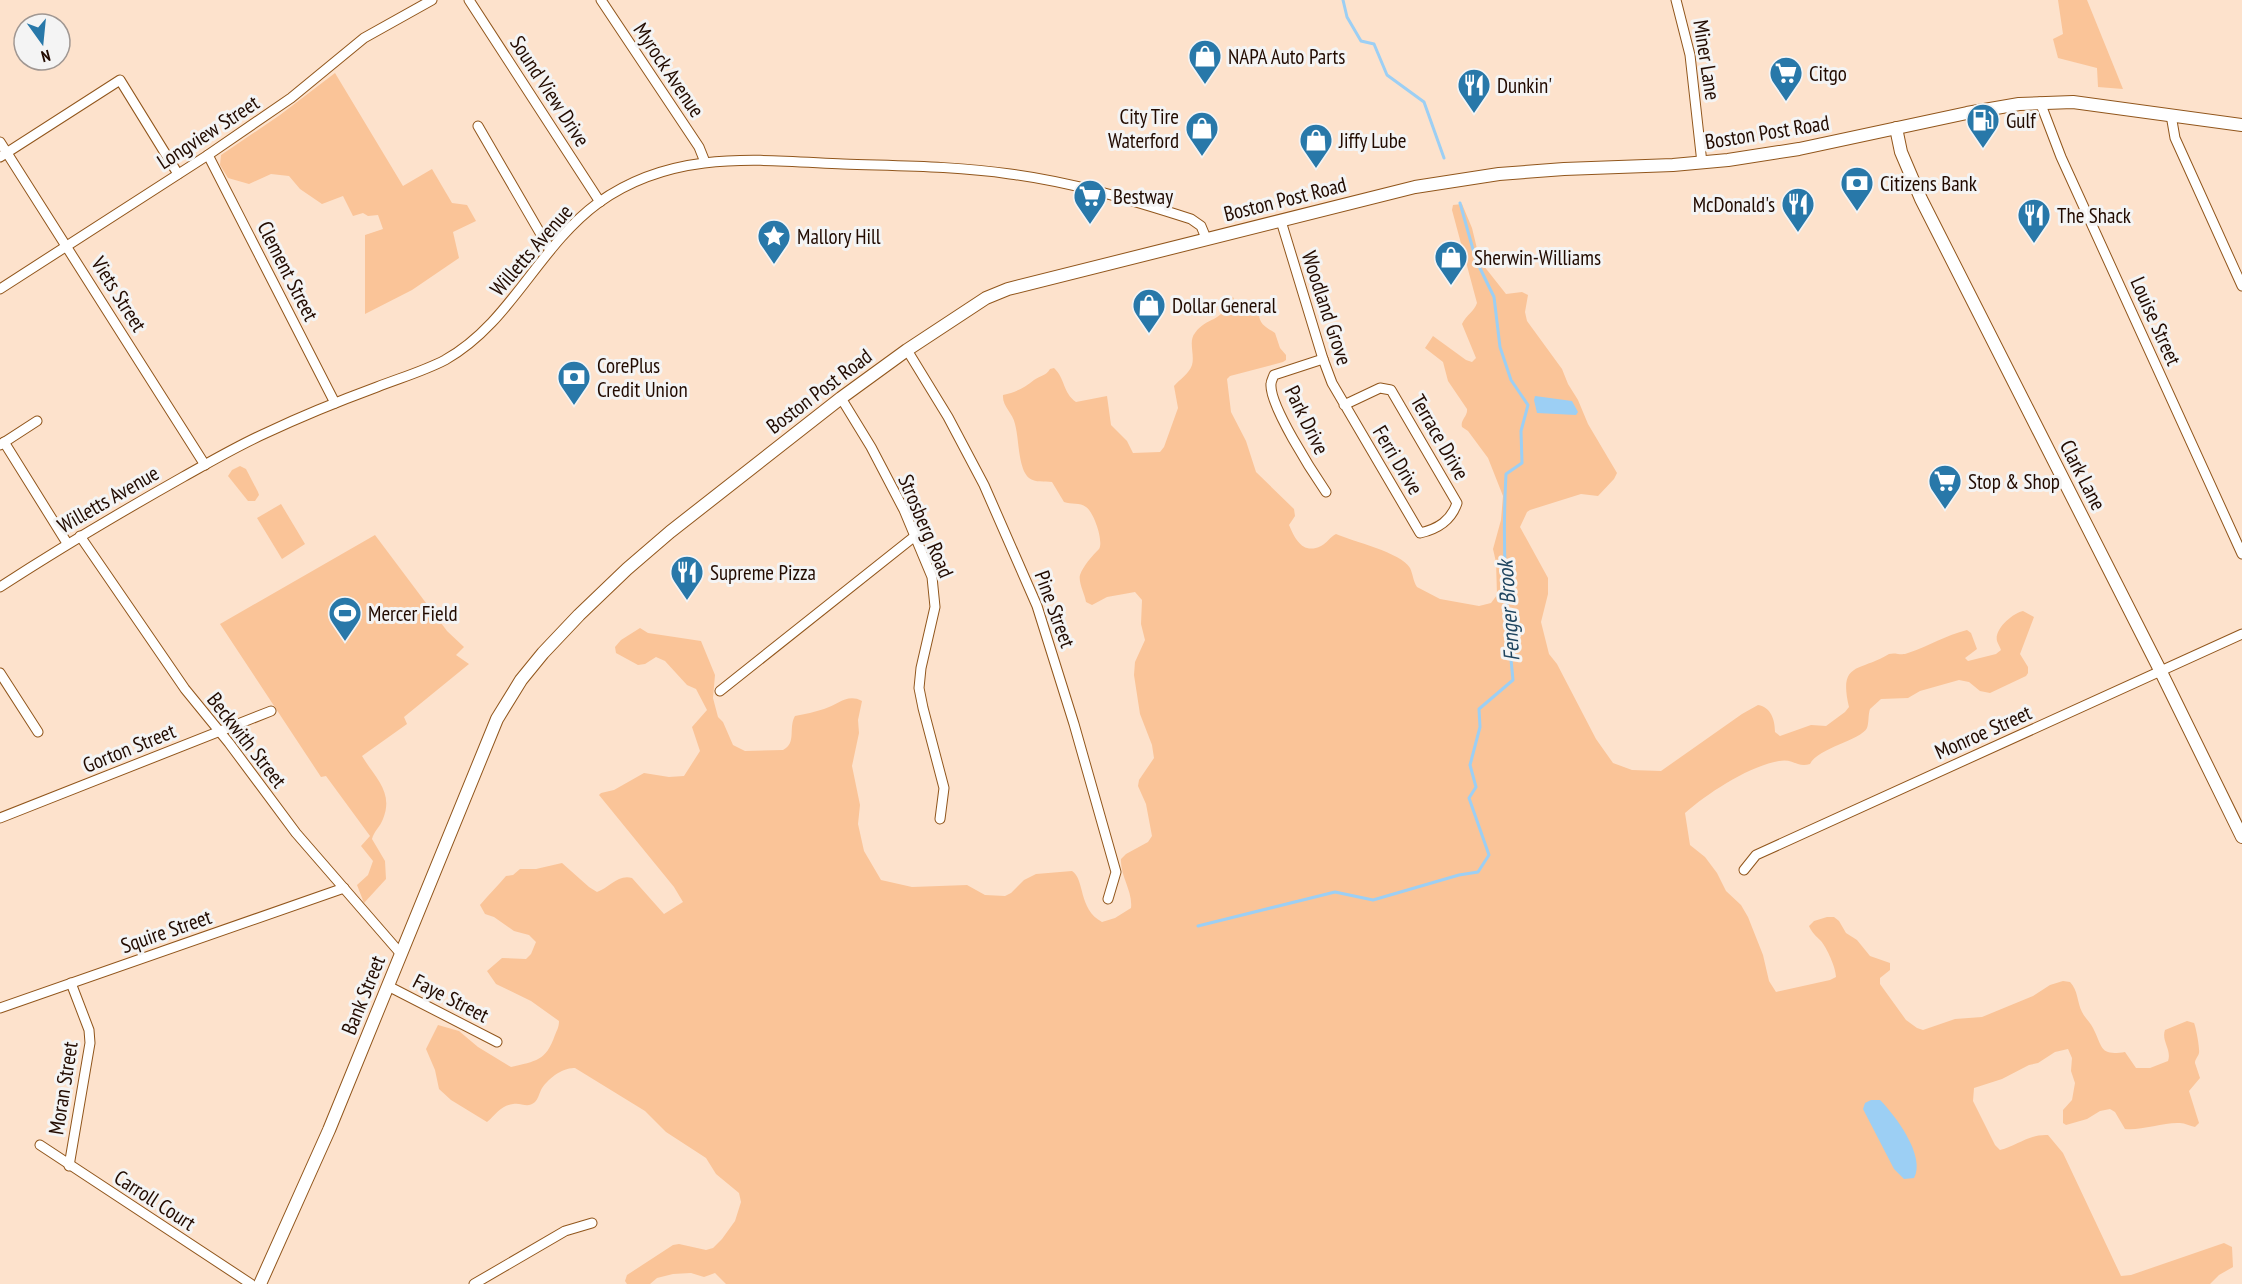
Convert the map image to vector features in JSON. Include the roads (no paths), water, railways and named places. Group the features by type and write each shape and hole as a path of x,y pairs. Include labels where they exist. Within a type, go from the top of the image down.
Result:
{"main road":[{"name":"Boston Post Road","path":"497,719 521,680 543,653 627,569 670,532 907,350 977,303 1008,289 1206,238 1415,188 1499,174 1564,168 1702,163 1799,149 1967,113 2040,102 2073,102 2242,124"},
{"name":"Clark Lane","path":"1896,129 1901,152 1921,199 2161,672 2242,837"},
{"name":"Bank Street","path":"260,1284 323,1145 497,719"}],"street":[{"name":"Longview Street","path":"0,289 208,155 291,98 364,38 432,0"},
{"name":"Sound View Drive","path":"469,0 600,202"},
{"name":"Myrock Avenue","path":"601,0 699,147 705,162"},
{"name":"Miner Lane","path":"1676,0 1690,55 1702,163"},
{"path":"3,155 120,80 178,174"},
{"name":"Louise Street","path":"2040,102 2061,157 2242,554"},
{"path":"2171,115 2175,138 2242,286"},
{"path":"478,126 550,250"},
{"name":"Viets Street","path":"0,142 3,155 67,246 205,465"},
{"name":"Clement Street","path":"208,155 335,403"},
{"name":"Willetts Avenue","path":"0,587 67,543 261,435 335,403 437,364 469,345 498,316 565,232 600,202 648,177 672,169 733,159 1010,174 1062,183 1179,215 1202,226 1206,238"},
{"name":"Woodland Grove","path":"1281,221 1323,359 1344,405"},
{"name":"Pine Street","path":"907,350 948,417 984,484 1037,606 1074,724 1116,872 1108,899"},
{"name":"Park Drive","path":"1323,359 1274,375 1270,386 1283,418 1303,456 1326,492"},
{"name":"Terrace Drive","path":"1344,405 1380,388 1391,390 1457,503 1453,515 1434,529 1420,533"},
{"name":"Strosberg Road","path":"841,399 871,447 904,510 932,577 935,607 919,687 944,788 940,819"},
{"name":"Ferri Drive","path":"1344,405 1420,533"},
{"path":"37,421 2,444 67,543"},
{"name":"Beckwith Street","path":"80,536 185,689 296,833 401,954"},
{"path":"720,691 915,537"},
{"name":"Monroe Street","path":"1744,870 1756,855 2242,634"},
{"path":"0,673 38,732"},
{"name":"Gorton Street","path":"0,818 271,711"},
{"name":"Squire Street","path":"0,1008 344,888"},
{"name":"Moran Street","path":"69,1166 90,1043 88,1030 71,983"},
{"name":"Faye Street","path":"388,986 497,1042"},
{"name":"Carroll Court","path":"40,1145 251,1284"},
{"path":"474,1284 565,1231 592,1223"}],"water":[{"path":"1535,396 1572,401 1578,412 1576,415 1537,413"},
{"path":"1880,1100 1901,1125 1916,1159 1917,1169 1914,1178 1904,1179 1894,1169 1863,1109 1865,1103"}],"waterway":[{"name":"Fenger Brook","path":"1343,0 1347,17 1361,41 1374,44 1387,75 1424,102 1444,158"},
{"name":"Fenger Brook","path":"1198,926 1335,892 1373,900 1459,875 1478,872 1489,855 1469,798 1476,787 1470,765 1480,727 1479,709 1513,680 1505,577 1506,474 1522,463 1521,431 1528,405 1511,380 1500,347 1494,297 1476,260 1460,203"}],"place":[{"name":"NAPA Auto Parts","path":"1205,85"},
{"name":"Citgo","path":"1786,102"},
{"name":"Dunkin'","path":"1474,114"},
{"name":"Gulf","path":"1983,149"},
{"name":"City Tire Waterford","path":"1202,157"},
{"name":"Jiffy Lube","path":"1316,169"},
{"name":"Citizens Bank","path":"1857,212"},
{"name":"Bestway","path":"1090,225"},
{"name":"McDonald's","path":"1798,233"},
{"name":"The Shack","path":"2034,244"},
{"name":"Mallory Hill","path":"774,265"},
{"name":"Sherwin-Williams","path":"1451,286"},
{"name":"Dollar General","path":"1149,334"},
{"name":"CorePlus Credit Union","path":"574,406"},
{"name":"Stop & Shop","path":"1945,510"},
{"name":"Supreme Pizza","path":"687,601"},
{"name":"Mercer Field","path":"345,642"}]}
